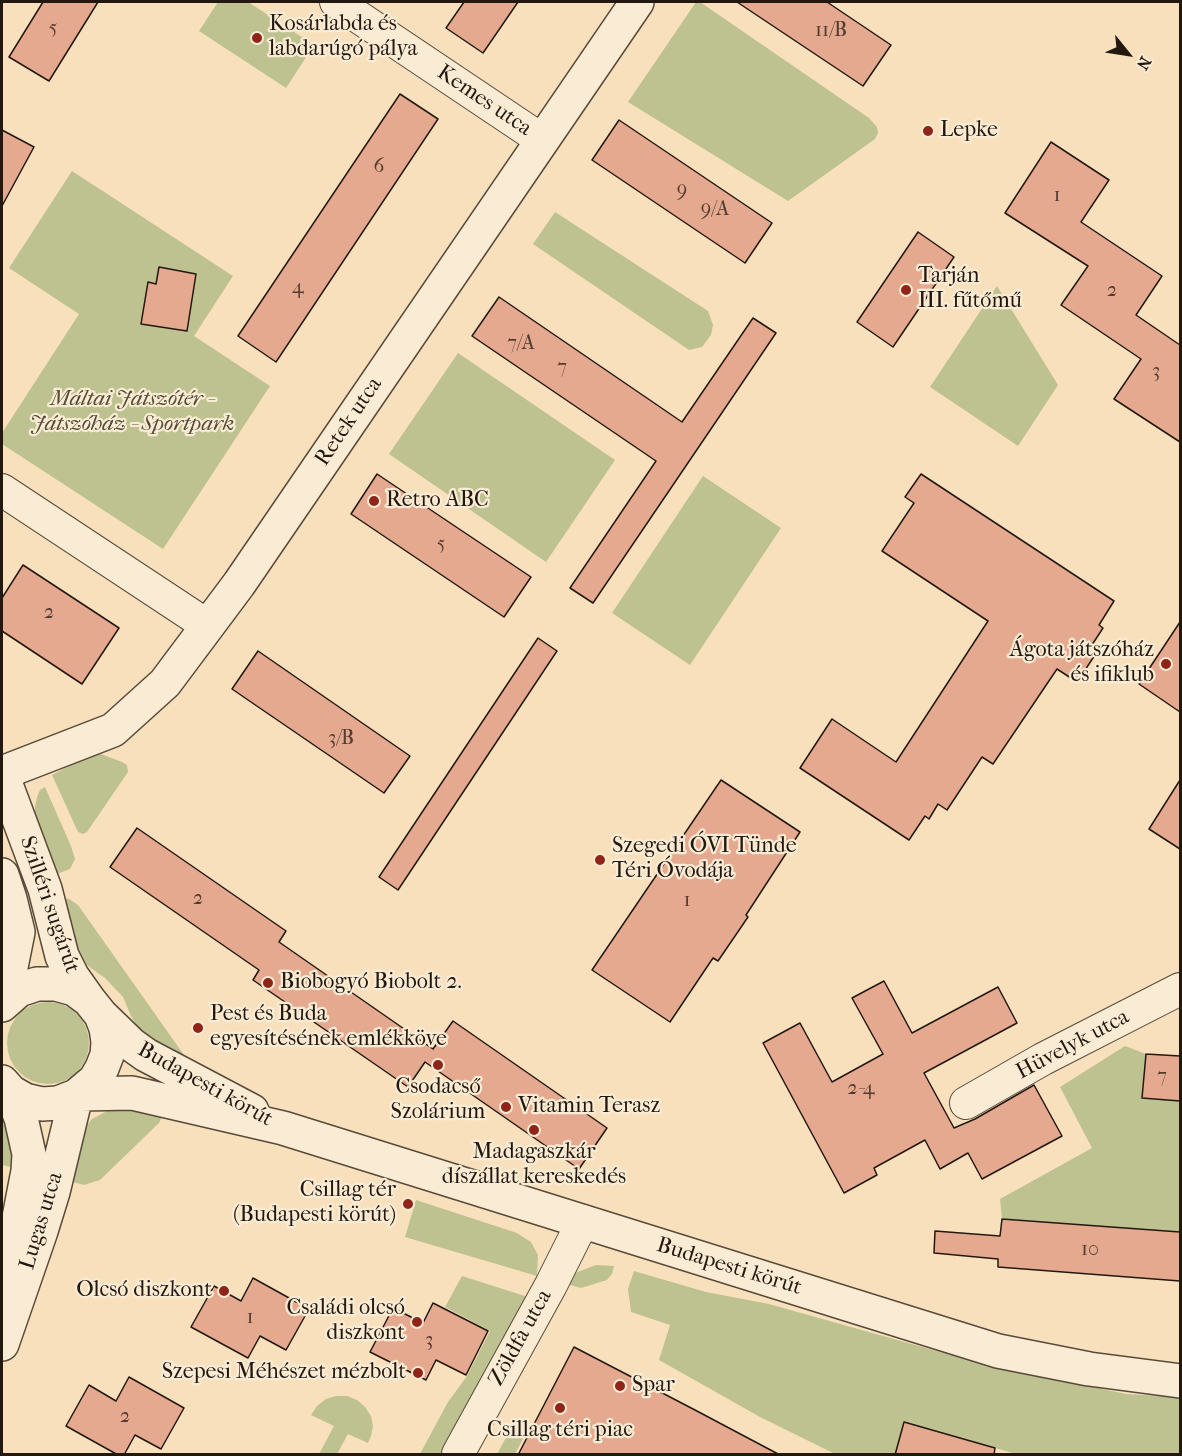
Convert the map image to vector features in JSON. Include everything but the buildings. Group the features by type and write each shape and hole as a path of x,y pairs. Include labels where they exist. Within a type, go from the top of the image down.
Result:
{"street":[{"name":"Kemes utca","path":"336,2 542,140"},
{"name":"Retek utca","path":"2,773 113,730 165,683 264,548 637,2"},
{"path":"2,490 208,626"},
{"name":"Szilléri sugárút","path":"2,773 45,889 62,956 72,976 95,1008"},
{"name":"Szilléri sugárút","path":"2,875 18,932 3,1004"},
{"path":"3,1004 19,990 37,984 56,984 74,989 95,1008 106,1028 108,1042 106,1055 95,1080 78,1095"},
{"name":"Hüvelyk utca","path":"966,1102 1043,1059 1180,989"},
{"name":"Budapesti körút","path":"95,1008 132,1045 146,1054 283,1128"},
{"name":"Budapesti körút","path":"6,1087 25,1100 42,1104 58,1103 78,1095 132,1093 283,1128 998,1351 1089,1369 1180,1381"},
{"name":"Lugas utca","path":"2,1332 7,1276 28,1172 29,1154 21,1118 6,1087"},
{"name":"Lugas utca","path":"2,1344 41,1232 78,1095"},
{"name":"Zöldfa utca","path":"458,1455 583,1221"}],"green space":[{"name":"Kosárlabda és labdarúgó pálya","path":"218,2 248,2 314,45 286,88 199,31"},
{"path":"696,2 700,2 869,118 877,127 878,133 875,139 788,201 628,102"},
{"name":"Máltai Játszótér - Játszóház - Sportpark","path":"72,171 233,276 194,336 270,386 163,549 2,444 2,433 79,314 9,268"},
{"path":"555,212 708,311 713,325 711,335 702,347 689,350 533,244"},
{"path":"997,286 1058,385 1018,446 930,387"},
{"path":"458,353 615,460 546,562 389,454"},
{"path":"703,476 781,528 690,665 612,613"},
{"path":"101,754 127,765 128,772 87,832 83,834 78,832 52,775 90,755"},
{"path":"45,787 75,859 70,869 54,875 34,813 37,797 40,790"},
{"path":"60,897 69,899 78,905 184,1055 185,1065 145,1041 123,997 105,978 81,961"},
{"path":"48,1002 64,1005 77,1014 86,1027 89,1043 86,1059 77,1072 64,1081 48,1084 32,1081 19,1072 10,1059 7,1043 10,1027 19,1014 32,1005"},
{"path":"1125,1046 1146,1054 1143,1098 1180,1101 1180,1232 1002,1219 1000,1199 1092,1148 1060,1087"},
{"path":"113,1108 165,1111 159,1123 100,1180 84,1185 65,1180 83,1130 92,1119"},
{"path":"2,1115 7,1119 19,1169 2,1165"},
{"path":"416,1200 517,1233 531,1242 538,1255 537,1276 405,1237"},
{"path":"596,1265 614,1266 607,1280 581,1288 563,1283 575,1273"},
{"path":"634,1271 706,1292 769,1304 983,1364 1126,1394 1180,1397 1180,1454 1016,1454 905,1422 895,1454 835,1454 760,1417 659,1360 670,1325 631,1312 628,1289"},
{"path":"462,1276 528,1297 445,1454 420,1454 448,1402 467,1376 490,1331 445,1307"},
{"path":"347,1396 357,1400 365,1407 371,1416 373,1426 371,1436 368,1443 348,1434 337,1454 319,1454 334,1426 311,1415 326,1399"},
{"path":"513,1425 526,1433 515,1454 497,1454"}],"place":[{"name":"Kosárlabda és labdarúgó pálya","path":"257,38"},
{"name":"Lepke","path":"928,131"},
{"name":"Tarján III. fűtőmű","path":"906,290"},
{"name":"Retro ABC","path":"374,501"},
{"name":"Ágota játszóház és ifiklub","path":"1166,664"},
{"name":"Szegedi ÓVI Tünde Téri Óvodája","path":"600,860"},
{"name":"Biobogyó Biobolt 2.","path":"268,983"},
{"name":"Pest és Buda egyesítésének emlékköve","path":"198,1028"},
{"name":"Csodacső Szolárium","path":"438,1065"},
{"name":"Vitamin Terasz","path":"506,1107"},
{"name":"Madagaszkár díszállat kereskedés","path":"534,1130"},
{"name":"Csillag tér (Budapesti körút)","path":"408,1204"},
{"name":"Olcsó diszkont","path":"224,1291"},
{"name":"Családi olcsó diszkont","path":"417,1322"},
{"name":"Szepesi Méhészet mézbolt","path":"418,1373"},
{"name":"Spar","path":"620,1386"},
{"name":"Csillag téri piac","path":"560,1408"}]}
